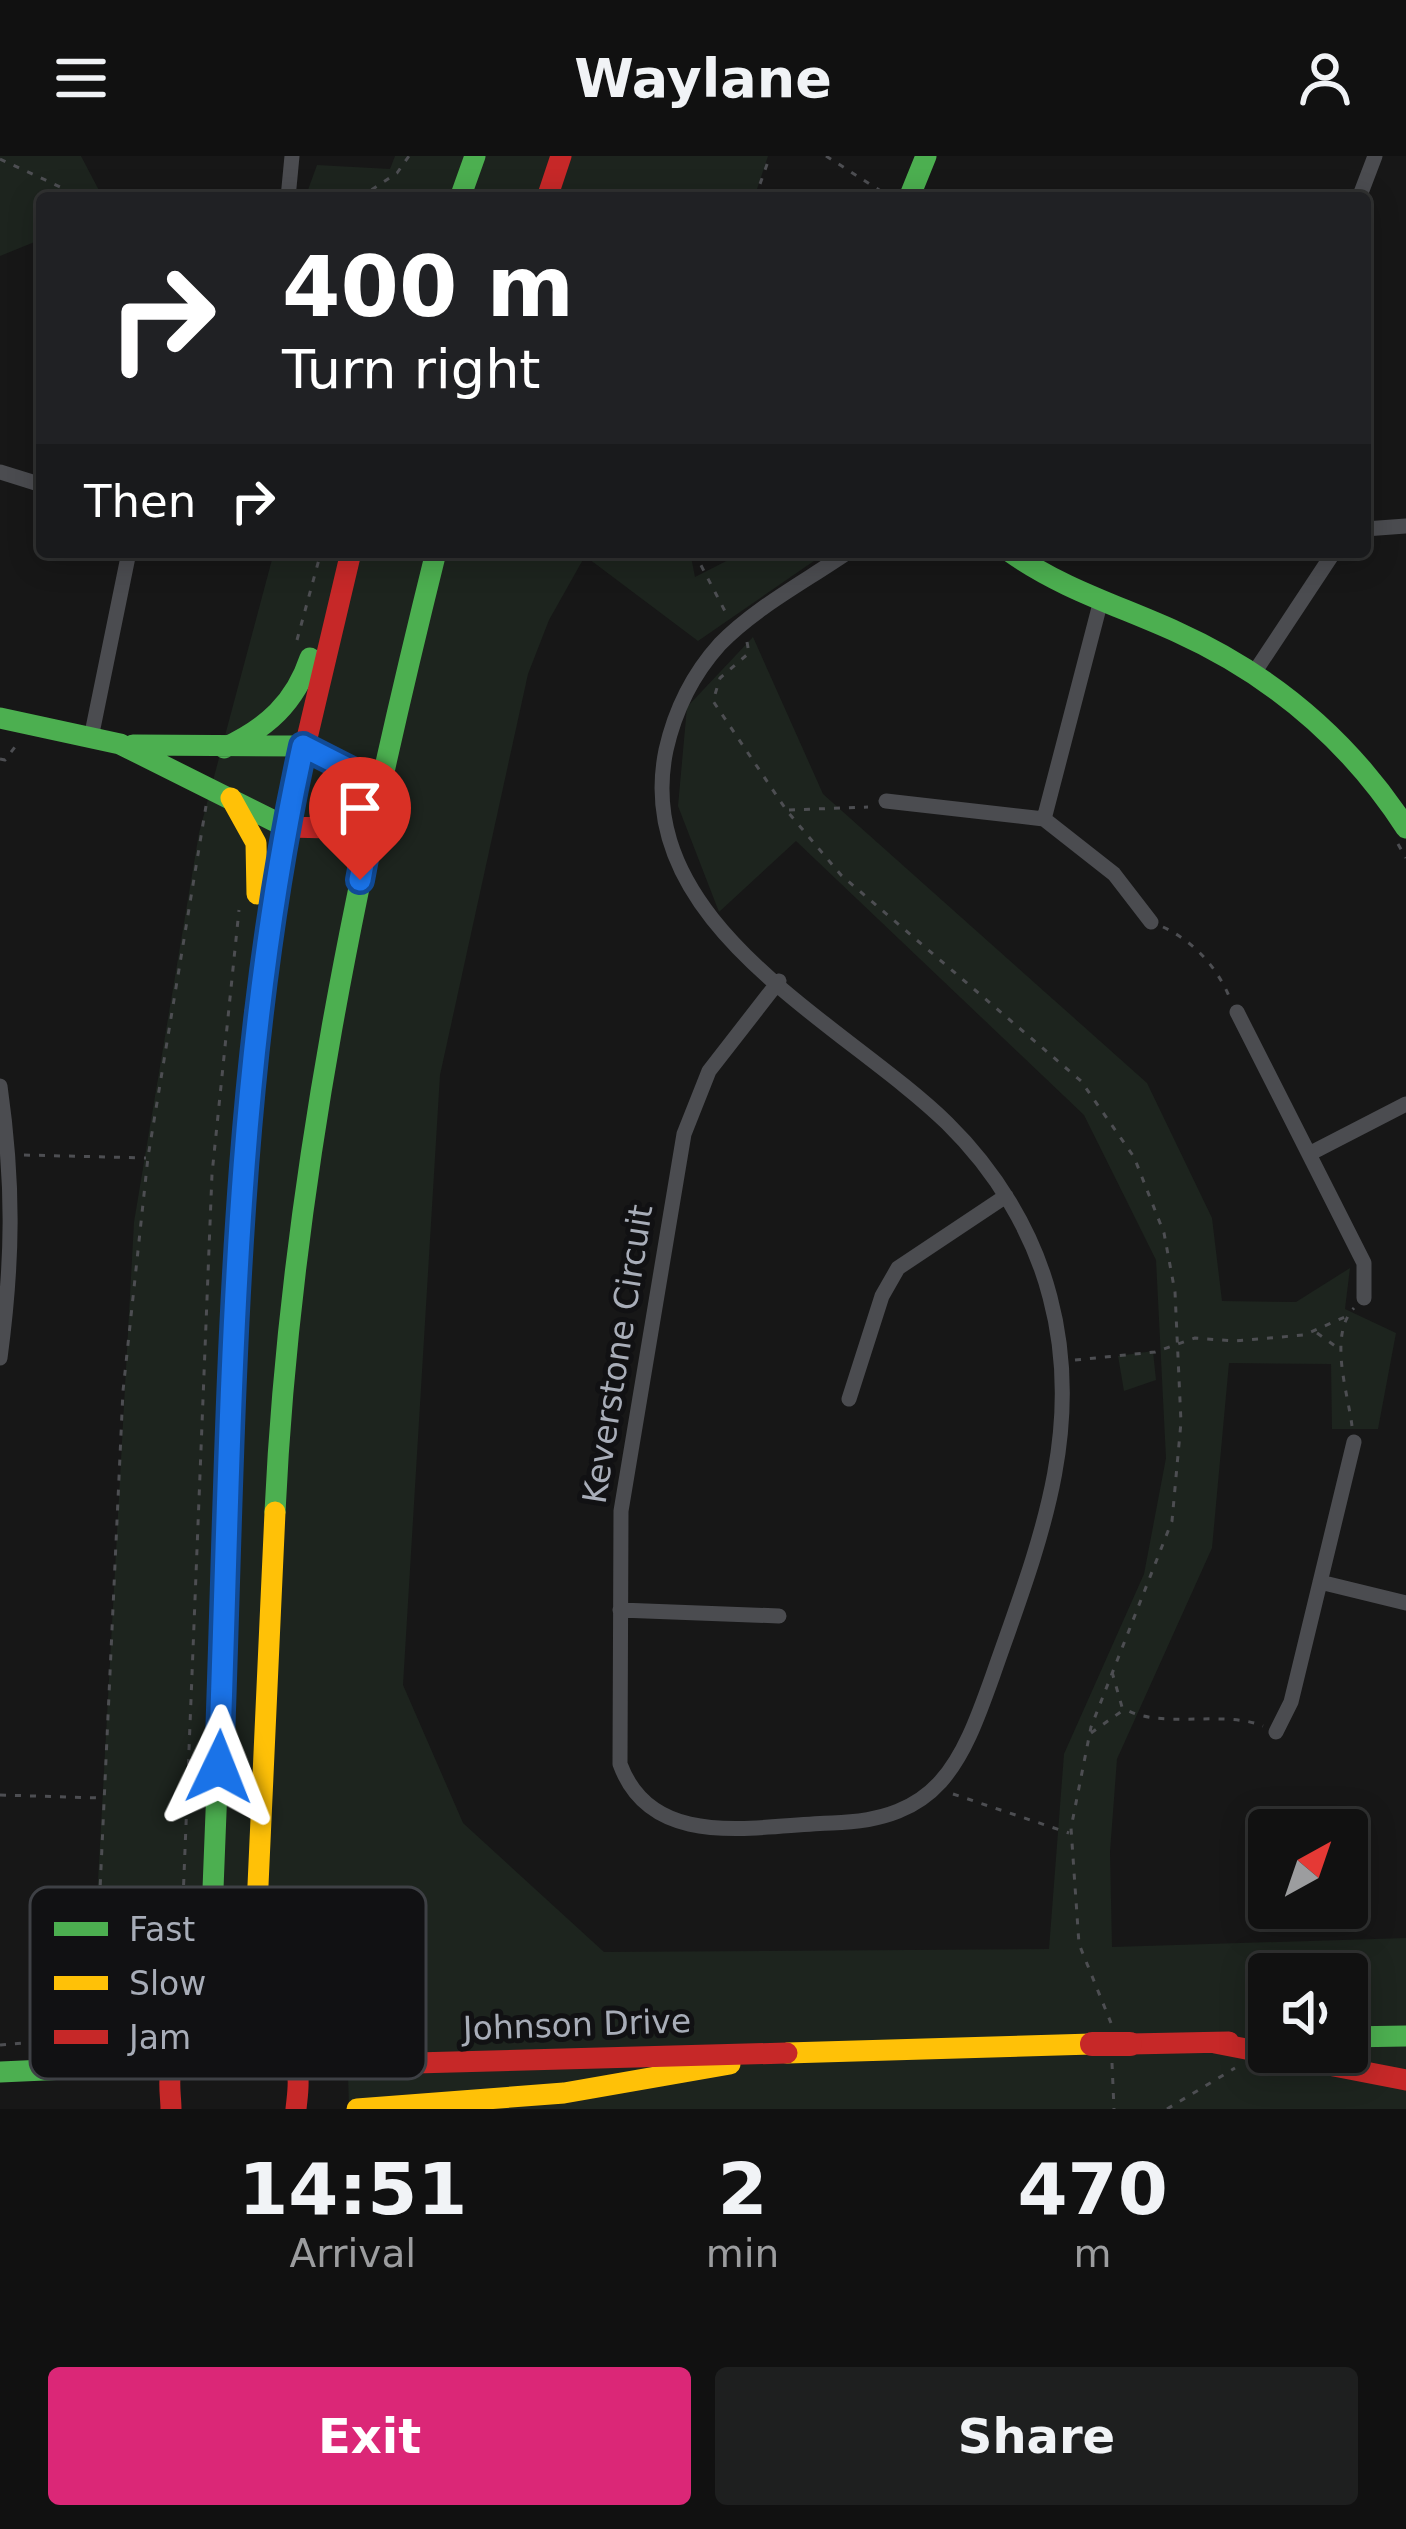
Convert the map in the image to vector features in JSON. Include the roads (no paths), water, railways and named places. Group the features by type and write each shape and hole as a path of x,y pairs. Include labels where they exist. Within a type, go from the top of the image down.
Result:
{"main road":[{"path":"462,192 475,156"},
{"path":"549,192 561,156"},
{"path":"911,192 926,156"},
{"path":"224,748 278,717 302,686 328,589 349,558"},
{"path":"214,1887 241,1178 255,1011 286,827 350,558"},
{"path":"258,1887 277,1469 304,1203 375,800 435,558"},
{"path":"1019,558 1055,583 1175,631 1254,673 1345,749 1399,831"},
{"path":"1,721 120,744 303,746 356,773 375,800"},
{"path":"120,744 286,827 332,828 375,800"},
{"path":"220,796 248,820 261,864 248,962 255,1011"},
{"path":"201,1887 215,1868"},
{"path":"1368,2037 1406,2036"},
{"name":"Johnson Drive","path":"426,2063 1248,2040"},
{"name":"Johnson Drive","path":"1215,2043 1406,2080"},
{"name":"Johnson Drive","path":"357,2109 564,2093 796,2053"},
{"name":"Johnson Drive","path":"0,2072 30,2071"},
{"path":"170,2079 171,2109"},
{"path":"296,2109 299,2079"}],"street":[{"path":"289,192 292,156"},
{"path":"1361,192 1375,156"},
{"path":"0,472 36,483"},
{"path":"1371,529 1406,526"},
{"path":"91,738 128,558"},
{"name":"Keverstone Circuit","path":"779,981 709,1071 683,1134 627,1459 620,1764 635,1797 652,1814 698,1827 853,1822 912,1806 940,1784 971,1736 1044,1529 1065,1425 1062,1361 1049,1293 1006,1196 945,1121 712,922 684,879 665,823 664,764 678,707 697,673 731,623 838,558"},
{"path":"1254,673 1330,558"},
{"path":"1045,819 1100,604"},
{"path":"886,801 1045,819 1114,874 1150,922"},
{"path":"1237,1012 1364,1263 1364,1298"},
{"path":"0,1086 12,1264 0,1358"},
{"path":"1309,1154 1406,1104"},
{"path":"849,1399 882,1296 898,1268 1006,1196"},
{"path":"1276,1732 1291,1702 1354,1442"},
{"path":"1320,1582 1406,1603"},
{"path":"620,1610 779,1616"}]}
